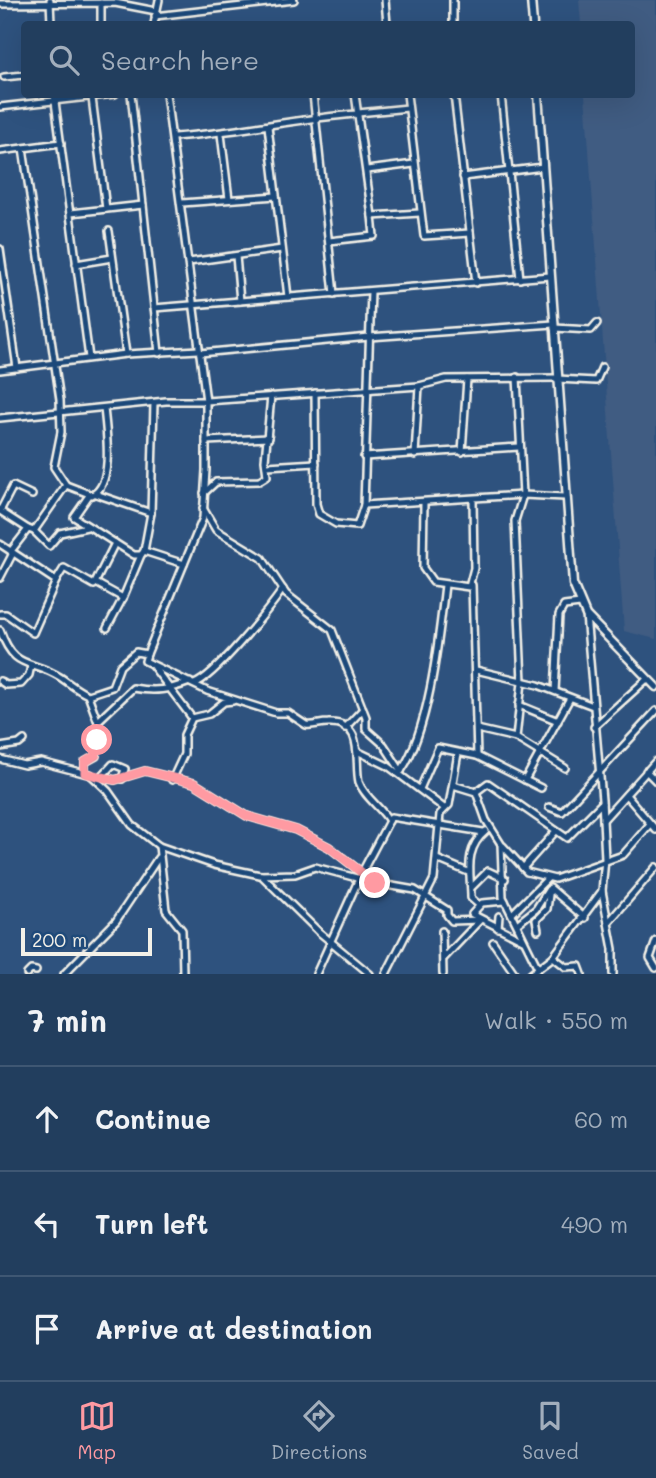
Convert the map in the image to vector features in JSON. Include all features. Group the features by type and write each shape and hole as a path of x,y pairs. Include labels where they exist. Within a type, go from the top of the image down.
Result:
{"street":[{"path":"155,21 159,0"},
{"path":"213,10 215,0"},
{"path":"0,2 116,2 156,13 213,10 294,0"},
{"path":"385,0 387,21"},
{"path":"453,0 453,21"},
{"path":"531,0 533,21"},
{"path":"50,2 51,21"},
{"path":"101,4 101,21"},
{"path":"4,77 21,75"},
{"path":"0,107 55,98 92,98 106,209"},
{"path":"55,98 89,358"},
{"path":"131,98 159,353"},
{"path":"167,98 174,137 206,401 206,441 203,518 145,661 237,700 276,713 288,713 306,725 327,722 347,729 366,729"},
{"path":"314,98 334,294"},
{"path":"330,241 374,236 356,98"},
{"path":"407,98 424,236 470,233"},
{"path":"454,98 477,283"},
{"path":"501,98 520,279"},
{"path":"538,98 570,565 580,604 586,615 656,687"},
{"path":"174,137 221,134 316,117 408,108"},
{"path":"268,126 288,297"},
{"path":"221,134 229,199"},
{"path":"0,151 61,143"},
{"path":"23,148 60,410 61,432 54,467 66,485 150,513"},
{"path":"367,170 414,164"},
{"path":"463,177 543,167"},
{"path":"182,203 276,196"},
{"path":"71,213 143,205"},
{"path":"373,216 420,213"},
{"path":"109,231 126,354"},
{"path":"0,249 17,368"},
{"path":"189,262 282,249"},
{"path":"236,256 240,301"},
{"path":"76,264 112,258"},
{"path":"154,308 550,276"},
{"path":"315,393 315,489 319,514 336,524 357,526 364,505 363,457 371,291"},
{"path":"0,370 126,354 199,351 369,337 554,326 591,330 597,323"},
{"path":"0,418 60,410 419,386 446,379 517,377 596,381 602,367"},
{"path":"516,738 522,682 515,521 523,495 517,377"},
{"path":"462,452 467,379"},
{"path":"415,455 419,386"},
{"path":"203,494 216,482 262,481 267,476 271,396"},
{"path":"107,628 143,553 150,513 154,403"},
{"path":"104,408 107,464 93,494 74,517 134,555 143,553 184,564"},
{"path":"206,441 269,438"},
{"path":"363,457 519,447"},
{"path":"267,466 316,463"},
{"path":"0,577 12,555 11,551 66,485"},
{"path":"32,495 13,486 0,511 31,530 49,546 60,533 88,527"},
{"path":"364,505 523,495 565,497"},
{"path":"473,499 472,584 477,756"},
{"path":"424,503 423,568 433,582 445,585 472,584"},
{"path":"203,508 216,530 262,558 283,589 332,629 363,709 366,729 384,745 400,772"},
{"path":"96,583 115,543"},
{"path":"0,544 56,581"},
{"path":"0,614 6,614 33,633 64,568 91,585 96,583 123,598"},
{"path":"400,772 418,732 429,690 445,585"},
{"path":"98,721 133,688 153,692 168,690 207,678 234,645 249,634 283,589"},
{"path":"555,691 559,615 564,606 580,604"},
{"path":"586,615 603,820 605,859 602,891 614,974"},
{"path":"0,630 9,650 31,666 60,677 88,695 98,721 96,755 85,762 87,774 108,791 132,825 159,846 214,865 260,875 295,874 315,867 358,880 402,887 426,896 447,910 452,921 480,920"},
{"path":"88,695 112,687 120,666 133,654 146,654"},
{"path":"150,663 177,703 186,707 192,718"},
{"path":"0,681 6,685 21,684 29,675 31,666"},
{"path":"476,670 555,691 593,706"},
{"path":"594,727 648,679"},
{"path":"525,780 570,698"},
{"path":"192,718 209,714 224,702 237,700"},
{"path":"519,705 558,721"},
{"path":"347,729 363,709"},
{"path":"549,807 562,812 656,711"},
{"path":"172,780 184,754 184,735 192,718"},
{"path":"347,729 353,734 359,752 360,786 389,821"},
{"path":"477,729 516,738 565,768"},
{"path":"0,747 19,744 24,740"},
{"path":"420,789 437,749 477,756 541,788"},
{"path":"359,752 400,772 444,808"},
{"path":"386,974 434,879 439,826 444,808 449,804 458,753"},
{"path":"0,759 24,765 41,762 101,777 122,779 145,771 172,780 194,783 247,816 296,830 329,847 375,883"},
{"path":"603,820 656,761"},
{"path":"101,777 113,764 119,764 125,769 122,779"},
{"path":"646,771 656,781"},
{"path":"475,792 488,783 569,838 602,803"},
{"path":"453,785 475,792 491,829 501,844 523,868 535,876 555,879 605,859 623,855 650,824"},
{"path":"626,795 656,830"},
{"path":"316,974 362,872 389,821 395,816 483,832 491,829"},
{"path":"523,868 556,831"},
{"path":"479,905 471,898 468,872 470,852 483,832"},
{"path":"501,844 505,901 536,972 553,957 585,918 602,891"},
{"path":"159,846 158,858 166,910 181,930 183,974"},
{"path":"65,974 117,921 158,858"},
{"path":"437,859 468,872"},
{"path":"608,923 656,868"},
{"path":"471,888 488,871 505,879"},
{"path":"260,875 330,942 370,974"},
{"path":"512,914 548,878"},
{"path":"516,924 536,909 555,879"},
{"path":"550,887 585,918"},
{"path":"538,930 536,920 547,909 550,887"},
{"path":"505,901 479,905 472,913 480,920 523,940"},
{"path":"498,928 499,916"},
{"path":"444,957 480,920"},
{"path":"442,931 443,974"},
{"path":"493,942 515,974"},
{"path":"656,942 650,958 656,968"},
{"path":"553,957 566,967 579,965 582,974"},
{"path":"27,974 31,970 36,971"}],"shaded area":[{"path":"579,0 656,0 656,639 624,631 585,98 635,98 635,21 581,21"}],"route":[{"path":"97,740 96,755 85,762 85,773 115,780 129,778 145,771 202,786 247,816 296,830 329,847 375,883"}]}
